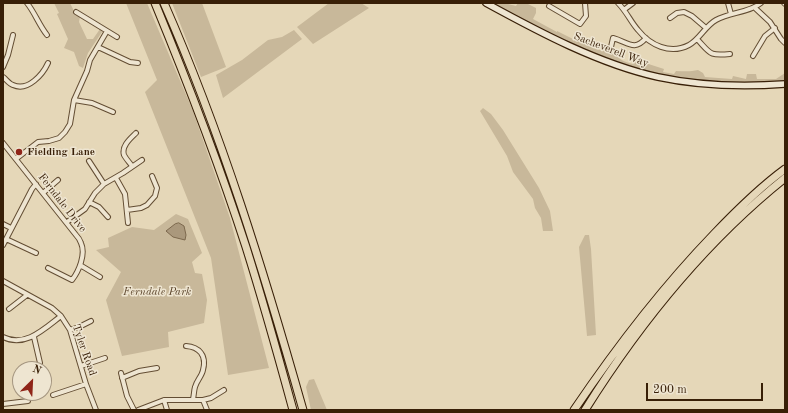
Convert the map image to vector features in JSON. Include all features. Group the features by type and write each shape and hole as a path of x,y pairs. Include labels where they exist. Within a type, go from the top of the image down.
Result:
{"highway":[{"path":"155,3 199,114 228,195 264,305 293,410"},
{"path":"164,3 209,114 234,183 272,302 303,410"},
{"path":"574,410 635,324 685,265 731,216 785,169"},
{"path":"585,410 623,352 680,280 735,222 785,178"}],"street":[{"path":"27,3 35,15 37,26 47,35"},
{"name":"Sacheverell Way","path":"486,3 543,33 616,64 644,74 704,84 751,86 785,84"},
{"path":"549,6 580,24 586,16 585,3"},
{"path":"618,3 625,9 637,29 646,38 658,46 669,49 684,47 697,39 706,28 715,21 731,14 755,8 761,3"},
{"path":"625,9 633,3"},
{"path":"728,3 731,14"},
{"path":"755,8 775,28 781,40 785,43"},
{"path":"76,12 117,37"},
{"path":"670,18 677,13 684,12 692,16 706,28"},
{"path":"753,56 758,53 765,36 775,28"},
{"path":"16,159 38,142 59,138 65,132 70,124 74,100 87,71 90,60 107,31"},
{"path":"3,67 13,35"},
{"path":"611,47 613,38 635,46 640,44 646,38"},
{"path":"697,39 710,53 715,55 727,55 724,49"},
{"path":"98,48 130,62 138,63"},
{"path":"3,77 13,85 19,87 28,85 39,77 45,70 48,63"},
{"path":"74,100 92,104 113,112"},
{"path":"132,166 124,155 124,152 127,141 136,133"},
{"name":"Ferndale Drive","path":"3,143 82,244 82,257 80,265 72,280 48,268"},
{"path":"66,222 85,209 104,184 116,178 142,160"},
{"path":"89,161 104,184"},
{"path":"127,210 141,208 155,196 157,188 152,176"},
{"path":"116,178 125,194 128,223"},
{"path":"43,193 58,180"},
{"path":"3,245 36,184"},
{"path":"89,202 99,207 108,216"},
{"path":"3,224 11,228"},
{"path":"6,239 36,253"},
{"path":"80,265 100,277"},
{"name":"Tyler Road","path":"3,281 52,308 61,316 70,330 86,384 96,410"},
{"path":"9,309 27,295"},
{"path":"3,337 20,341 34,336 61,316"},
{"path":"70,330 91,321"},
{"path":"34,336 40,361"},
{"path":"186,346 195,347 201,351 203,358 204,369 195,387 194,399"},
{"path":"81,366 105,358"},
{"path":"122,378 139,371 157,368"},
{"path":"121,373 127,396 134,410"},
{"path":"53,395 86,384"},
{"path":"138,410 164,400 203,400 211,398 224,390"},
{"path":"164,400 167,410"},
{"path":"203,400 207,410"},
{"path":"3,404 28,401"}],"green space":[{"path":"54,3 70,3 75,13 80,16 79,22 87,39 93,39 100,29 102,32 88,53 83,68 79,66 74,52 64,48 68,39"},
{"path":"126,3 147,3 193,111 230,218 269,368 228,375 211,258 145,92 157,80"},
{"path":"172,3 202,3 226,67 201,77"},
{"path":"329,3 361,3 369,8 313,44 297,27"},
{"path":"491,3 504,3 516,6 518,3 526,3 536,8 536,13 533,19 573,39 574,37 579,41 580,39 593,48 611,53 612,51 619,58 633,64 636,60 664,69 663,72 674,74 676,71 698,70 703,73 705,77 732,79 733,76 746,79 747,74 756,74 757,79 776,79 785,73 785,82 706,82 667,76 628,67 576,47"},
{"path":"294,30 302,39 223,98 216,75 242,60 268,40 282,37"},
{"path":"483,108 491,114 503,130 539,188 550,211 553,231 543,231 541,218 535,208 533,199 513,172 507,156 480,111"},
{"name":"Ferndale Park","path":"176,214 188,219 202,253 192,262 195,273 202,274 207,300 204,323 168,332 169,347 122,356 106,300 121,272 96,250 109,247 108,238 132,227 154,230"},
{"path":"585,235 589,235 591,249 596,335 587,336 579,247"},
{"path":"314,379 327,410 311,410 306,387 309,380"}],"shaded area":[{"path":"179,223 184,226 186,235 185,240 173,237 166,231 175,224"}],"place":[{"name":"Fielding Lane","path":"19,152"}]}
